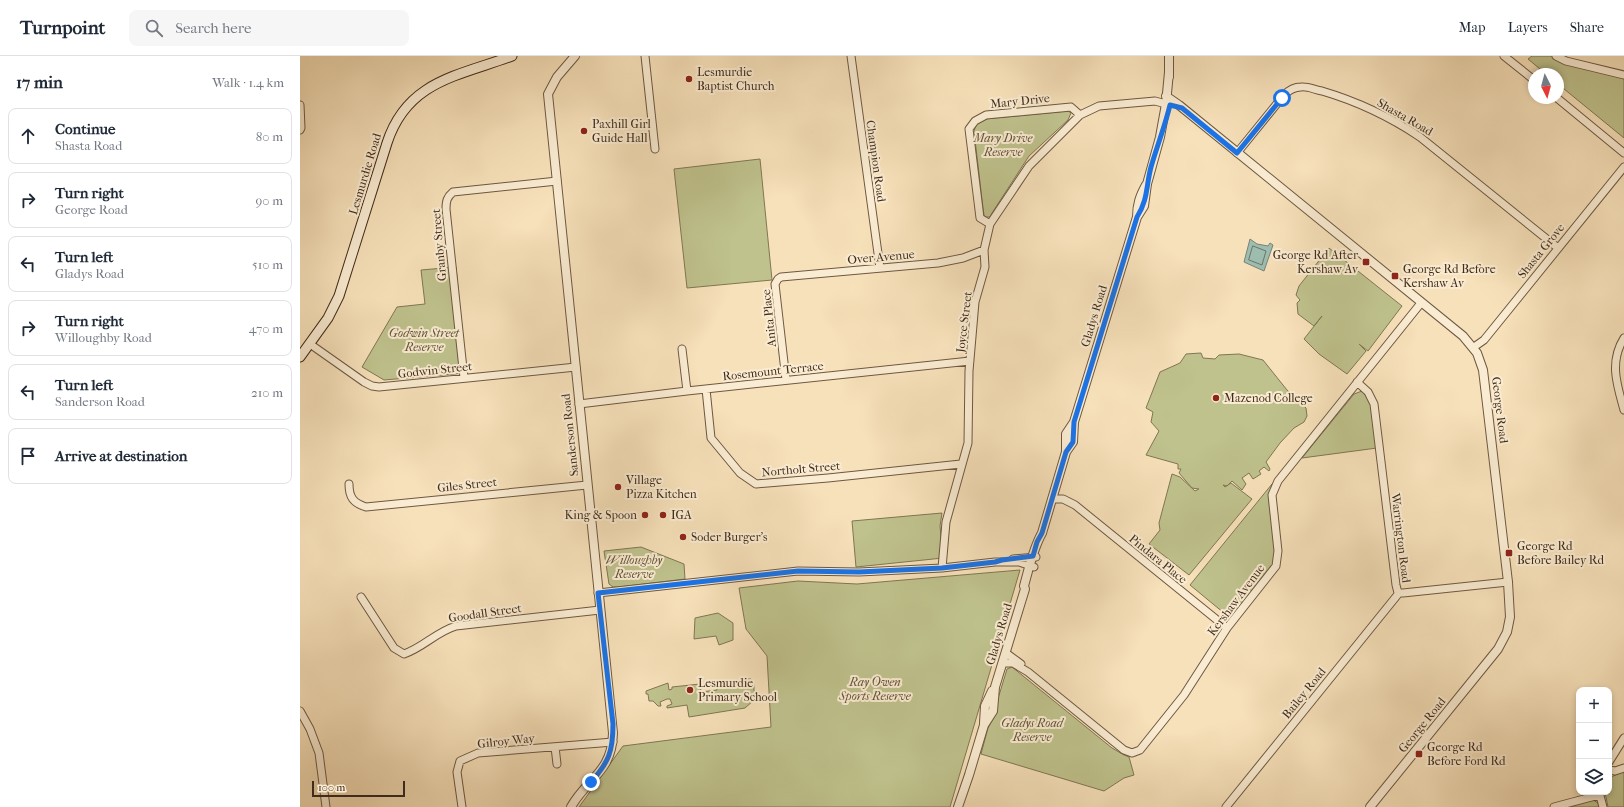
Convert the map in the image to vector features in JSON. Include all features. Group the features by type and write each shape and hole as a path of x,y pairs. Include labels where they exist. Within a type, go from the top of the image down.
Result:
{"main road":[{"name":"Lesmurdie Road","path":"300,357 328,318 339,296 387,143 395,123 416,97 429,86 512,56"}],"street":[{"name":"Sanderson Road","path":"571,807 604,768 609,758 613,742 613,724 598,593 548,94 557,77 575,56"},
{"path":"645,56 655,149"},
{"name":"Champion Road","path":"851,56 880,268"},
{"name":"Gladys Road","path":"958,807 984,725 994,710 995,687 1025,589 1024,586 1035,557 1037,542 1042,533 1066,452 1073,442 1074,422 1137,217 1137,205 1147,184 1160,137 1166,124 1169,56"},
{"path":"1504,56 1528,75"},
{"path":"1556,56 1566,61 1624,75"},
{"name":"Shasta Road","path":"1237,153 1284,95 1291,89 1306,87 1336,95 1366,107 1404,126 1420,137 1558,248"},
{"name":"Joyce Street","path":"942,568 946,522 968,443 970,361 975,302 985,267 984,250 990,224 1029,166 1080,115 1099,106 1155,100 1168,101"},
{"name":"George Road","path":"1168,101 1182,108 1463,336 1474,347 1481,364 1508,582 1510,618 1507,632 1502,644 1370,807"},
{"path":"1564,104 1624,153"},
{"path":"300,105 300,130"},
{"name":"Mary Drive","path":"990,224 980,218 970,129 975,121 986,115 1071,107 1080,115"},
{"name":"Shasta Grove","path":"1474,347 1484,340 1624,167"},
{"name":"Granby Street","path":"464,378 446,209 446,201 448,196 453,192 556,181"},
{"name":"Over Avenue","path":"778,279 780,277 953,260 984,250"},
{"name":"Anita Place","path":"778,279 775,284 786,380"},
{"name":"Kershaw Avenue","path":"1003,663 1013,663 1028,672 1124,750 1134,752 1142,747 1182,698 1228,628 1268,577 1278,561 1272,495 1275,485 1421,303"},
{"path":"1624,338 1617,353 1615,369 1624,410"},
{"name":"Godwin Street","path":"310,344 364,382 372,386 379,387 576,367"},
{"path":"682,349 687,391"},
{"name":"Rosemount Terrace","path":"579,404 786,380 970,361"},
{"name":"Warrington Road","path":"1357,382 1368,392 1374,404 1396,585 1399,593 1508,582"},
{"name":"Northolt Street","path":"706,389 711,438 740,473 756,484 961,464"},
{"name":"Giles Street","path":"349,484 349,493 352,499 356,503 366,506 587,485"},
{"name":"Pindara Place","path":"1055,489 1228,628"},
{"name":"Pindara Place","path":"1052,499 1063,499 1075,505"},
{"path":"995,562 1035,557"},
{"path":"598,593 798,571 859,572 942,568 995,562 1019,562 1032,566"},
{"name":"Bailey Road","path":"1226,807 1399,593"},
{"name":"Goodall Street","path":"361,597 394,648 404,654 414,651 445,629 456,626 600,610"},
{"name":"Kershaw Avenue","path":"1006,653 1019,662 1028,672"},
{"path":"300,711 310,729 319,753 326,807"},
{"path":"1611,759 1624,738"},
{"name":"Gilroy Way","path":"462,807 458,772 460,761 478,753 613,742"},
{"path":"555,747 557,764"},
{"path":"1612,770 1624,768"},
{"name":"Gladys Road","path":"962,807 969,775"},
{"path":"1554,807 1593,795"},
{"path":"1600,795 1603,807"}],"green space":[{"path":"1532,56 1551,56 1624,78 1624,138 1564,89 1564,68 1539,68 1528,59"},
{"name":"Mary Drive Reserve","path":"1068,111 1071,113 1068,120 1029,156 990,217 986,217 984,215 983,208 974,131 976,125 985,119"},
{"path":"760,159 772,280 687,288 674,169"},
{"path":"1329,248 1402,306 1368,351 1359,344 1366,351 1347,374 1319,354 1304,339 1322,316 1314,326 1298,314 1297,303 1300,300 1296,295 1299,286"},
{"name":"Godwin Street Reserve","path":"456,267 466,373 384,380 362,367 397,307 425,304 421,270"},
{"path":"1201,353 1203,358 1215,359 1219,355 1239,354 1263,360 1287,390 1306,408 1307,416 1304,422 1294,428 1280,443 1266,462 1270,469 1269,471 1264,467 1259,471 1261,474 1253,479 1249,473 1242,478 1246,484 1242,490 1232,481 1228,485 1231,483 1252,499 1189,575 1149,544 1160,530 1159,523 1172,474 1180,477 1195,491 1199,489 1192,488 1179,473 1181,469 1178,469 1178,464 1146,455 1159,431 1151,422 1153,412 1146,408 1160,372 1180,363 1186,354"},
{"path":"1362,391 1370,401 1377,448 1302,458 1354,394"},
{"path":"1272,484 1278,560 1230,618 1190,585"},
{"path":"942,513 940,526 943,558 856,567 852,521"},
{"name":"Willoughby Reserve","path":"641,547 684,564 685,579 619,587 613,587 609,584 604,551"},
{"name":"Ray Owen Sports Reserve","path":"1020,570 950,807 579,807 623,746 771,727 767,656 746,629 739,588 798,581 857,584"},
{"path":"718,613 733,623 733,640 719,645 716,636 694,639 695,618"},
{"name":"Gladys Road Reserve","path":"1012,667 1112,748 1129,757 1134,775 1124,778 1104,791 981,754 988,728 997,712 997,702 1007,669"},
{"path":"742,679 751,679 754,685 754,700 745,708 689,717 687,705 667,708 667,706 672,704 670,699 667,699 660,702 661,706 658,706 653,701 649,701 648,694 646,694 646,691 668,683 669,690 672,689 672,687 700,684 701,692 717,690 717,684 736,682"},
{"path":"1624,771 1624,807 1608,807 1606,795 1612,795 1612,777"},
{"path":"1593,800 1598,803 1600,807 1565,807"}],"water":[{"path":"1250,239 1257,244 1268,246 1270,243 1273,245 1264,271 1244,262"}],"place":[{"name":"Lesmurdie Baptist Church","path":"689,79"},
{"name":"Paxhill Girl Guide Hall","path":"584,131"},
{"name":"George Rd After Kershaw Av","path":"1366,262"},
{"name":"George Rd Before Kershaw Av","path":"1395,276"},
{"name":"Mazenod College","path":"1216,398"},
{"name":"Village Pizza Kitchen","path":"618,487"},
{"name":"King & Spoon","path":"645,515"},
{"name":"IGA","path":"663,515"},
{"name":"Soder Burger's","path":"683,537"},
{"name":"George Rd Before Bailey Rd","path":"1509,553"},
{"name":"Lesmurdie Primary School","path":"690,690"},
{"name":"George Rd Before Ford Rd","path":"1419,754"}],"route":[{"path":"591,782 604,768 609,758 613,742 613,724 598,593 798,571 859,572 942,568 1033,556 1037,542 1042,533 1066,452 1073,442 1075,431 1074,422 1137,217 1144,206 1147,184 1160,137 1166,124 1170,105 1182,108 1237,153 1282,98"}]}
